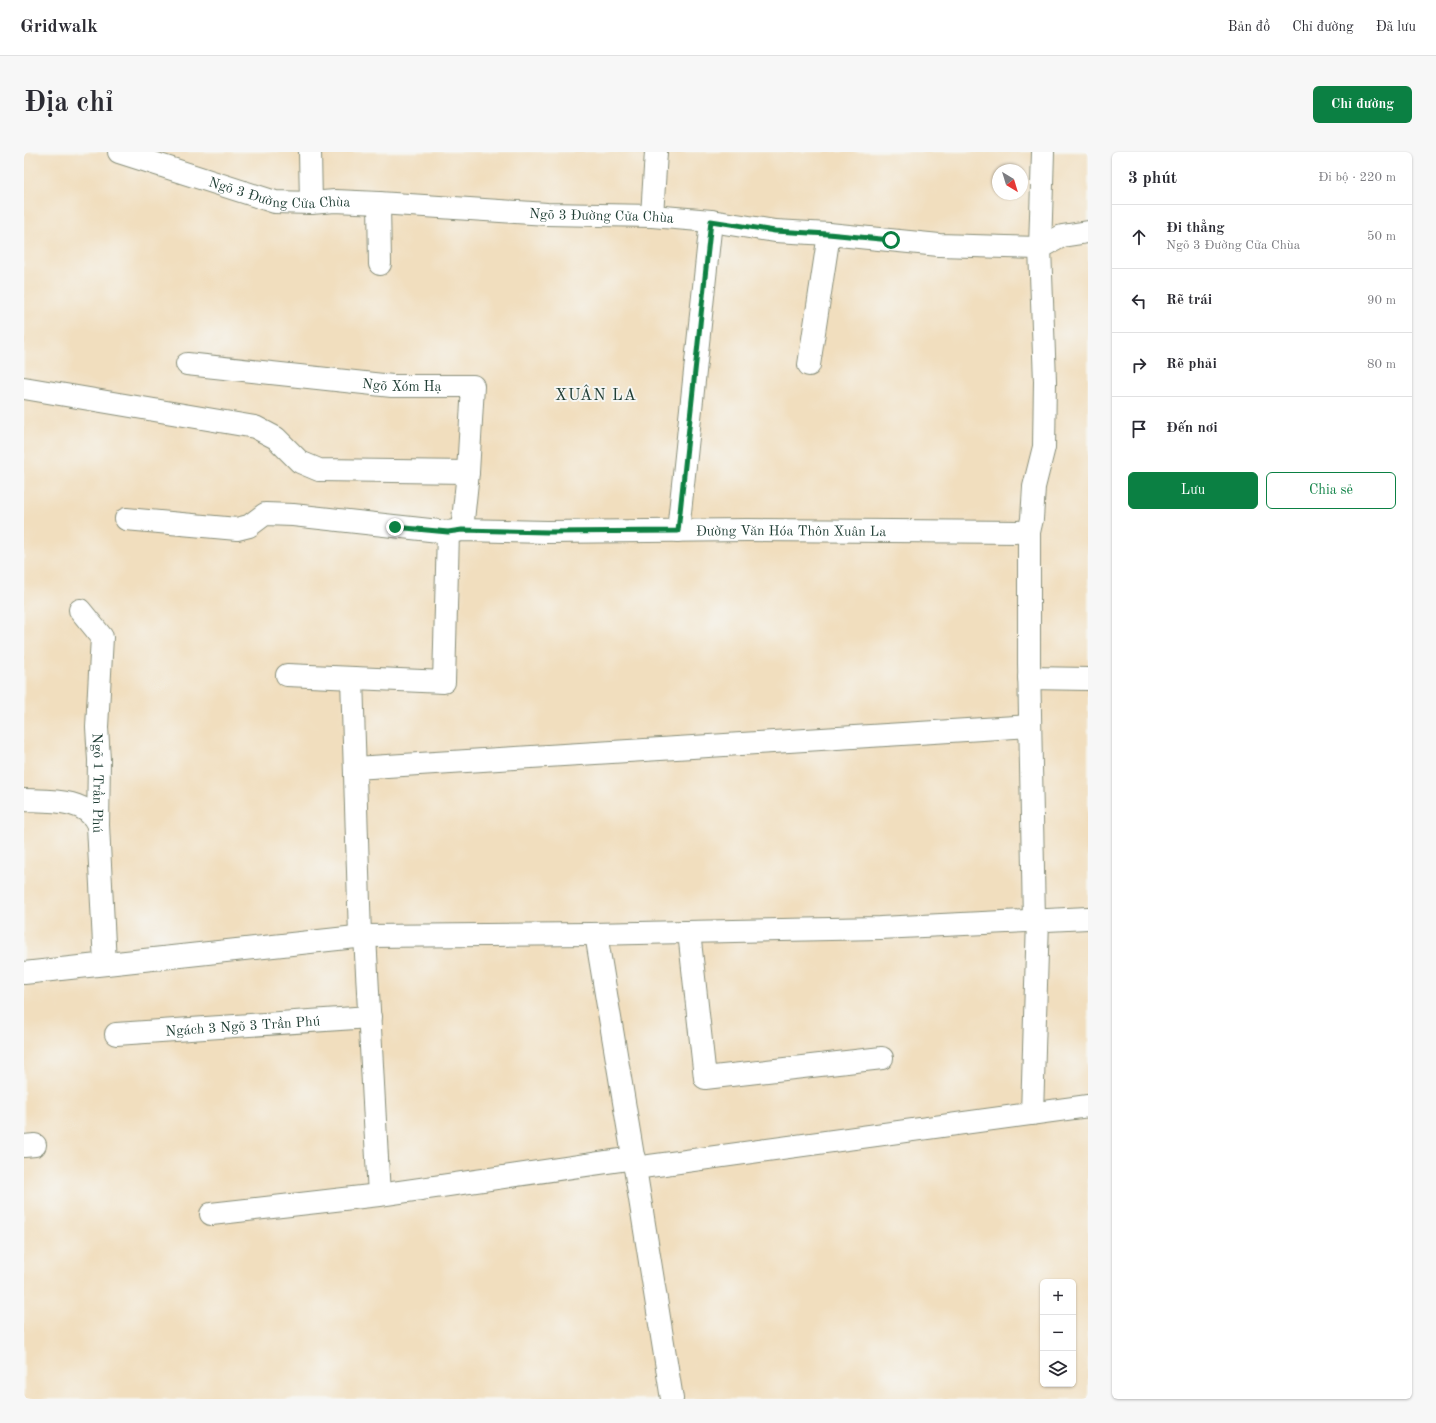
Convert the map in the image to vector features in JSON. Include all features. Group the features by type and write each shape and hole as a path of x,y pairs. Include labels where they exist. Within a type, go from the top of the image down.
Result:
{"street":[{"name":"Ngõ 3 Đường Cửa Chùa","path":"119,152 275,202 311,203 335,201 547,214 652,216 711,221 775,231 828,234 938,245 1040,248"},
{"path":"310,152 311,203"},
{"path":"652,216 656,152"},
{"path":"1032,1114 1036,920 1029,678 1029,532 1032,519 1034,487 1044,447 1046,381 1040,248 1043,152"},
{"path":"379,203 380,264"},
{"path":"678,531 711,221"},
{"path":"1040,248 1062,236 1088,232"},
{"path":"809,365 828,234"},
{"name":"Ngõ Xóm Hạ","path":"187,364 392,386 473,386 468,472 455,531 444,682 352,678"},
{"path":"24,388 255,427 276,438 300,462 319,470 468,472"},
{"name":"Đường Văn Hóa Thôn Xuân La","path":"126,519 237,529 248,526 265,514 293,515 455,531 1029,532"},
{"name":"Ngõ 1 Trần Phú","path":"80,610 102,637 97,727 99,760 98,825 105,964"},
{"path":"287,675 352,678 362,936 370,1017 379,1195"},
{"path":"1029,678 1088,679"},
{"path":"355,768 1030,726"},
{"path":"24,800 51,801 81,807 93,816 98,825"},
{"path":"24,973 362,936 596,934 880,928 1088,918"},
{"path":"689,932 705,1078 882,1058"},
{"path":"596,934 672,1399"},
{"name":"Ngách 3 Ngõ 3 Trần Phú","path":"116,1034 370,1017"},
{"path":"211,1214 379,1195 1088,1106"}],"district":[{"name":"XUÂN LA","path":"596,394"}],"route":[{"path":"395,527 448,532 462,530 547,532 678,531 711,221 775,231 891,240"}]}
